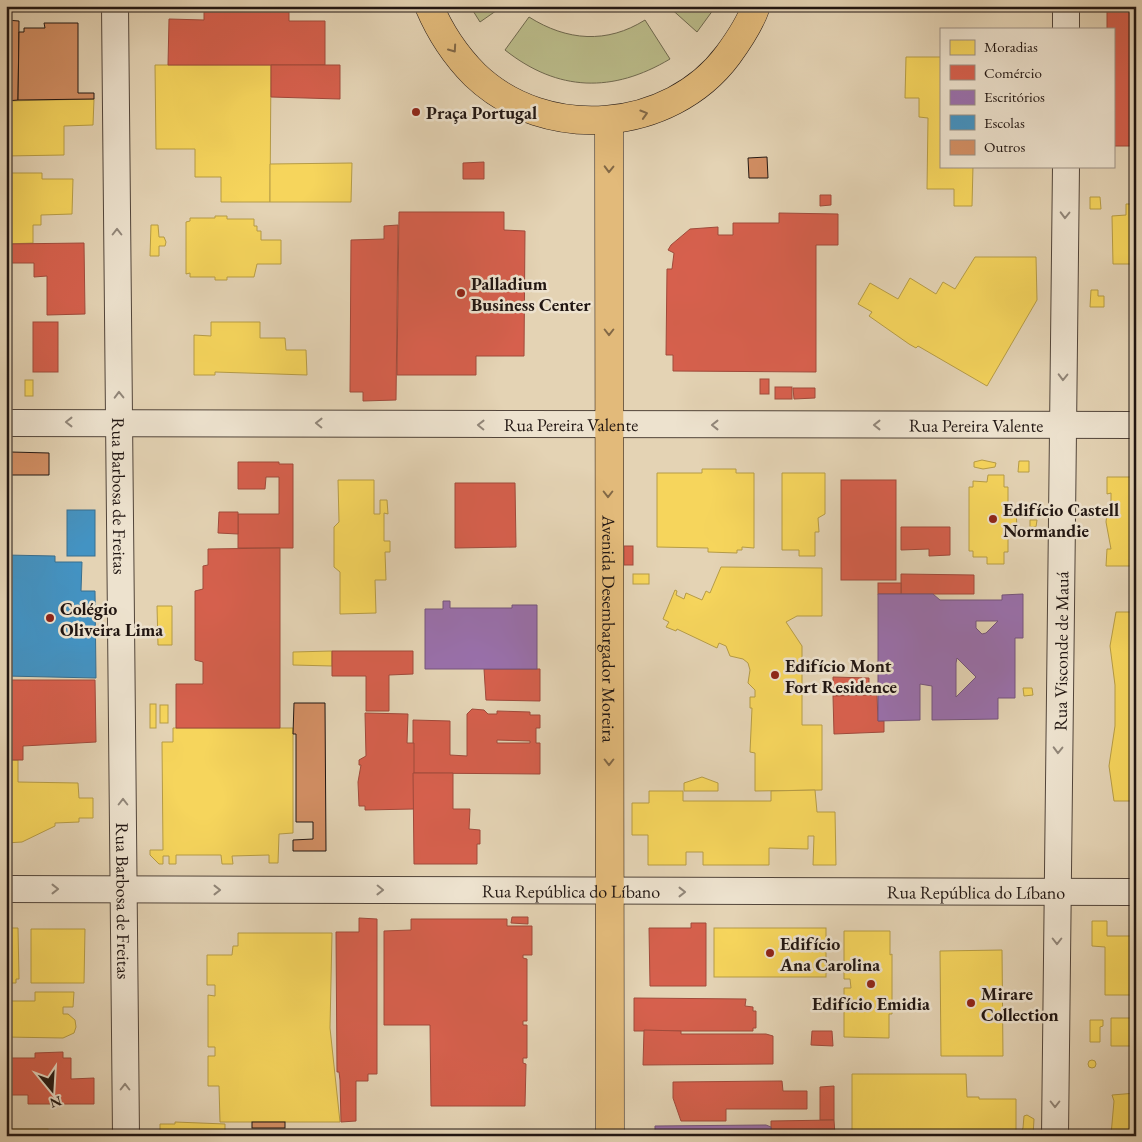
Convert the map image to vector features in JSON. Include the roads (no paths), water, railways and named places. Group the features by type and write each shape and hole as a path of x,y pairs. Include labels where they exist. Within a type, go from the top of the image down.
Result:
{"main road":[{"path":"429,6 438,28 455,53 476,76 494,90 512,101 565,118 609,121 633,117 661,108 697,87 720,66 753,16 756,6"},
{"name":"Avenida Desembargador Moreira","path":"609,121 610,1136"}],"street":[{"name":"Rua Barbosa de Freitas","path":"116,6 126,1136"},
{"path":"1066,6 1066,28"},
{"name":"Rua Visconde de Mauá","path":"1055,1136 1066,168"},
{"name":"Rua Pereira Valente","path":"6,423 1136,425"},
{"name":"Rua República do Líbano","path":"6,889 1136,892"}],"place":[{"name":"Praça Portugal","path":"416,112"},
{"name":"Palladium Business Center","path":"461,293"},
{"name":"Edifício Castell Normandie","path":"993,519"},
{"name":"Colégio Oliveira Lima","path":"50,618"},
{"name":"Edifício Mont Fort Residence","path":"775,675"},
{"name":"Edifício Ana Carolina","path":"770,953"},
{"name":"Edifício Emidia","path":"871,984"},
{"name":"Mirare Collection","path":"971,1003"}]}
